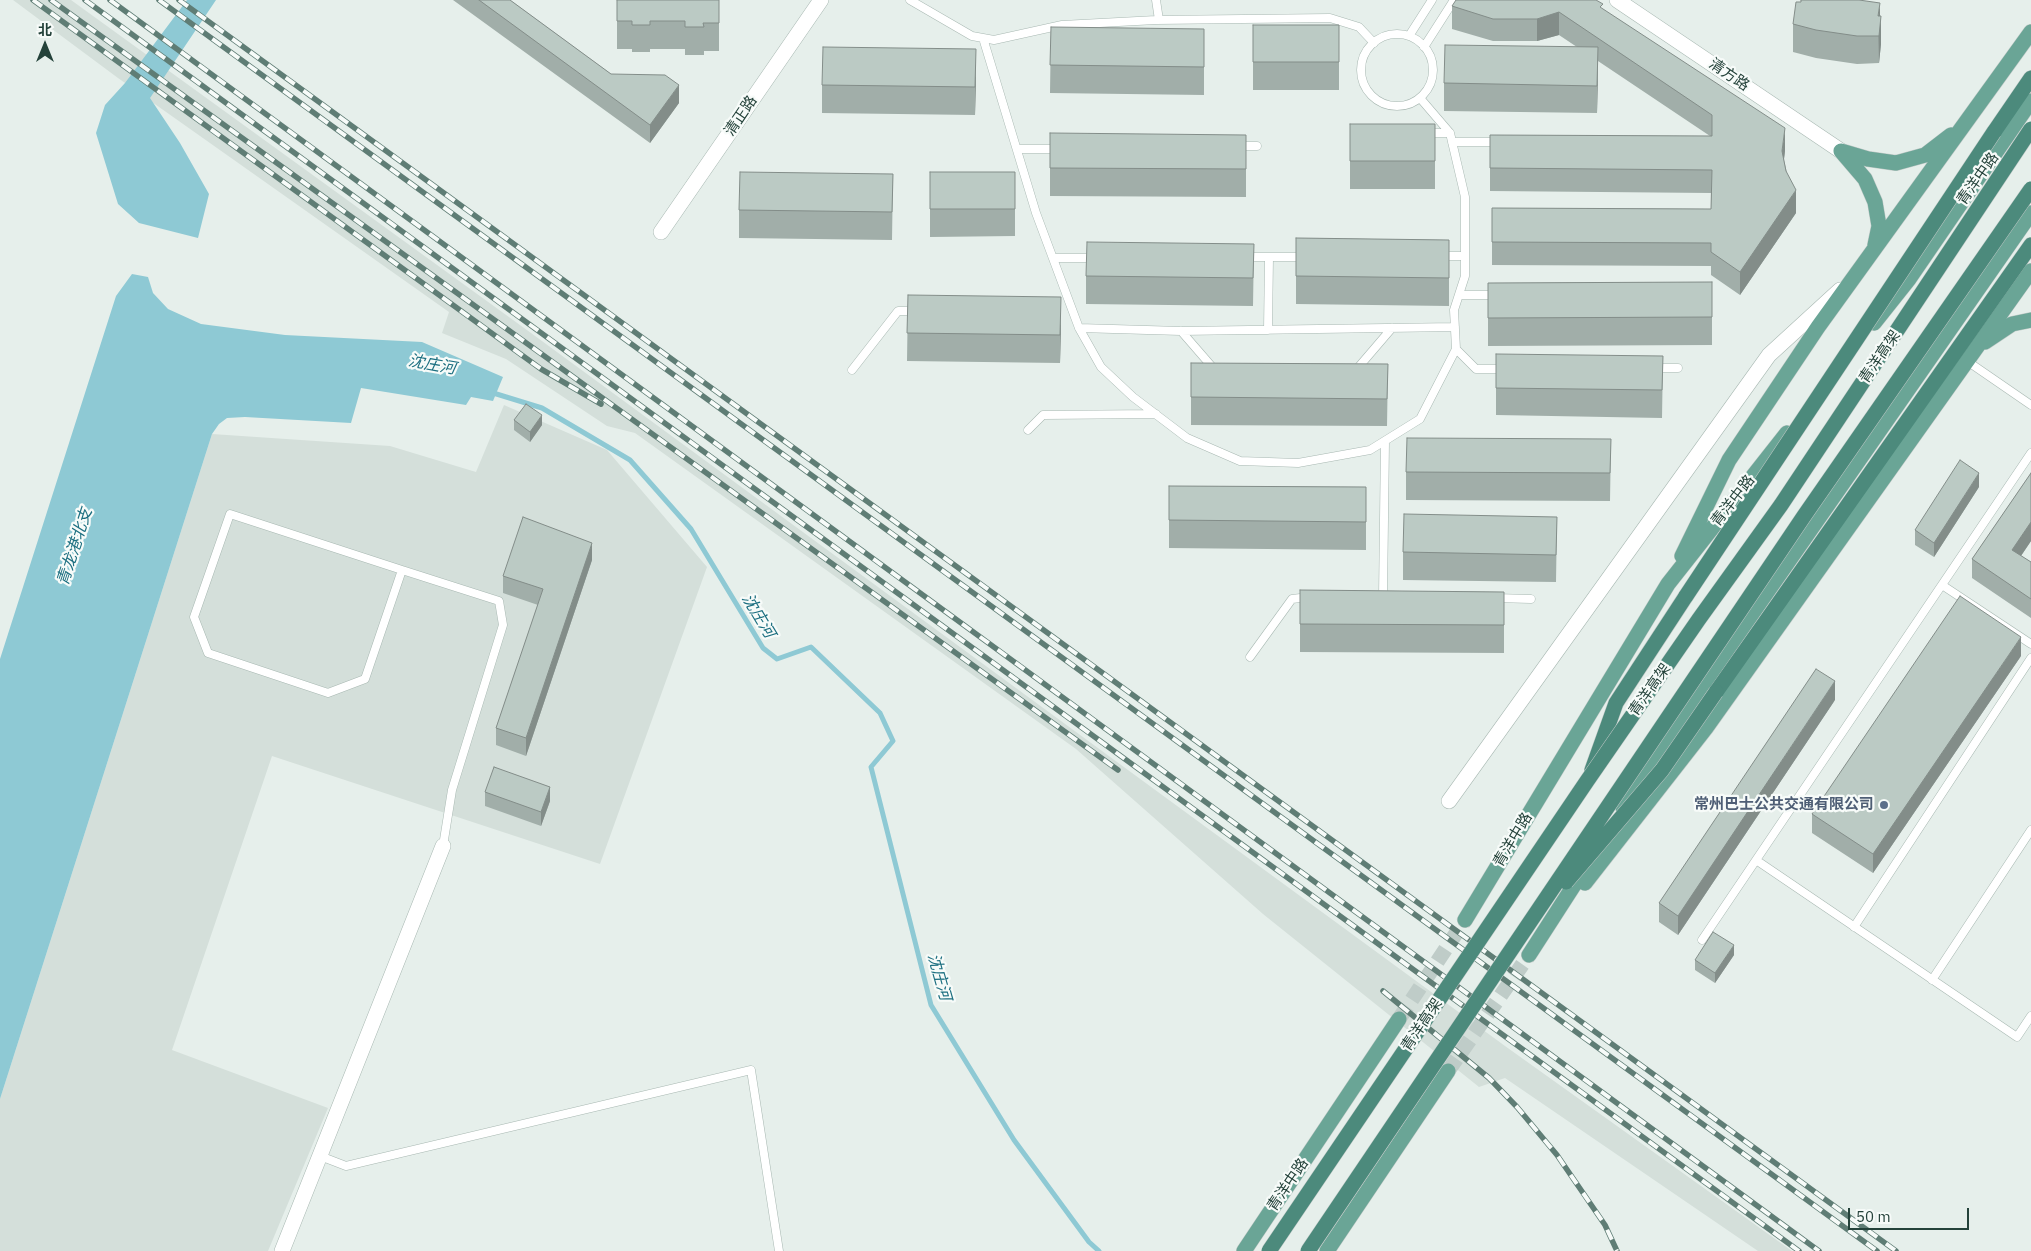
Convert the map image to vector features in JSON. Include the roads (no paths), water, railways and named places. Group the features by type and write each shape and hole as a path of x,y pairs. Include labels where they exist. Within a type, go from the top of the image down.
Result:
{"highway":[{"path":"1587,781 1616,703 2031,78"},
{"name":"青洋高架","path":"1269,1251 1587,781 1699,619 1782,505 2031,129"},
{"name":"青洋高架","path":"1308,1251 1798,524 2031,189"},
{"path":"1515,942 1662,770 2031,245"}],"main road":[{"path":"1668,584 1729,460 1818,327 2031,32"},
{"name":"青洋中路","path":"1465,920 1668,584 1909,279 2031,102"},
{"path":"1841,151 1868,159 1896,163 1925,155 1964,125"},
{"path":"1841,151 1865,179 1875,202 1880,226 1874,249"},
{"path":"2031,213 1699,690 1529,955 1706,728 2031,271"},
{"path":"1978,347 2012,324 2031,320"},
{"name":"青洋中路","path":"1244,1251 1399,1019"},
{"path":"1327,1251 1448,1071"}],"street":[{"name":"清正路","path":"661,232 821,0"},
{"name":"清方路","path":"1616,0 1841,151"},
{"path":"1449,800 1770,355 1854,277"},
{"path":"282,1251 443,846"}],"lane":[{"path":"910,0 972,36 994,40 1062,25 1159,20 1330,18 1359,27 1374,43"},
{"path":"1156,0 1159,20"},
{"path":"1409,36 1432,0"},
{"path":"1424,47 1454,0"},
{"path":"1400,34 1409,36 1421,42 1429,52 1433,64 1433,77 1428,89 1420,98 1409,104 1397,106 1384,104 1373,98 1366,89 1362,79 1361,67 1363,56 1374,43 1388,35 1400,34"},
{"path":"983,38 1036,213 1079,328 1101,367 1186,438 1240,461 1298,463 1370,450 1420,419 1456,349 1454,310 1465,276 1465,197 1450,133 1420,98"},
{"path":"1414,133 1450,133"},
{"path":"1452,142 1511,142"},
{"path":"1228,146 1257,146"},
{"path":"1017,149 1065,149"},
{"path":"1239,257 1318,256"},
{"path":"1436,256 1465,256"},
{"path":"1268,330 1269,257"},
{"path":"1053,258 1102,258"},
{"path":"1459,295 1508,295"},
{"path":"1062,308 1071,308"},
{"path":"852,370 898,311 926,311"},
{"path":"1079,328 1181,332 1455,327"},
{"path":"1350,372 1357,370 1392,328"},
{"path":"1181,332 1213,369 1222,374"},
{"path":"1456,349 1476,369 1515,369"},
{"path":"1967,361 2031,405"},
{"path":"1650,368 1678,368"},
{"path":"1028,430 1043,415 1156,414"},
{"path":"1384,597 1385,441"},
{"path":"1702,940 2031,453"},
{"path":"402,570 365,679 328,693 208,653 194,617 230,514 499,601 503,625 452,790 443,846"},
{"path":"1942,585 2031,644"},
{"path":"1250,657 1292,600 1316,596"},
{"path":"1374,597 1393,597"},
{"path":"1482,598 1530,599"},
{"path":"1854,927 2031,658"},
{"path":"1932,980 2031,830"},
{"path":"1756,860 2017,1037 2031,1016"},
{"path":"320,1156 346,1166 751,1070 779,1251"}],"water":[{"path":"187,0 216,0 150,98 180,143 209,194 198,238 139,223 118,204 96,133 105,105 125,83"},
{"name":"青龙港北支","path":"132,274 148,277 153,293 168,309 201,324 285,335 422,342 503,377 493,401 471,397 466,405 361,388 351,423 245,417 227,418 219,424 212,434 0,1099 0,659 116,296"}],"waterway":[{"name":"沈庄河","path":"490,392 542,408 630,460 691,529 763,648 777,659 811,647 880,713 893,741 871,767 931,1005 1014,1140 1089,1242 1099,1251"}],"tunnel":[{"path":"1399,1019 1465,920"},
{"path":"1448,1071 1529,955"}],"railway":[{"path":"33,0 541,369 601,404"},
{"path":"51,0 1118,770"},
{"path":"85,0 1799,1251"},
{"path":"110,0 1819,1251"},
{"path":"159,0 1877,1251"},
{"path":"179,0 1896,1251"},
{"path":"1383,991 1489,1078 1517,1107 1557,1155 1605,1225 1617,1251"}],"place":[{"name":"常州巴士公共交通有限公司","path":"1884,805"}]}
